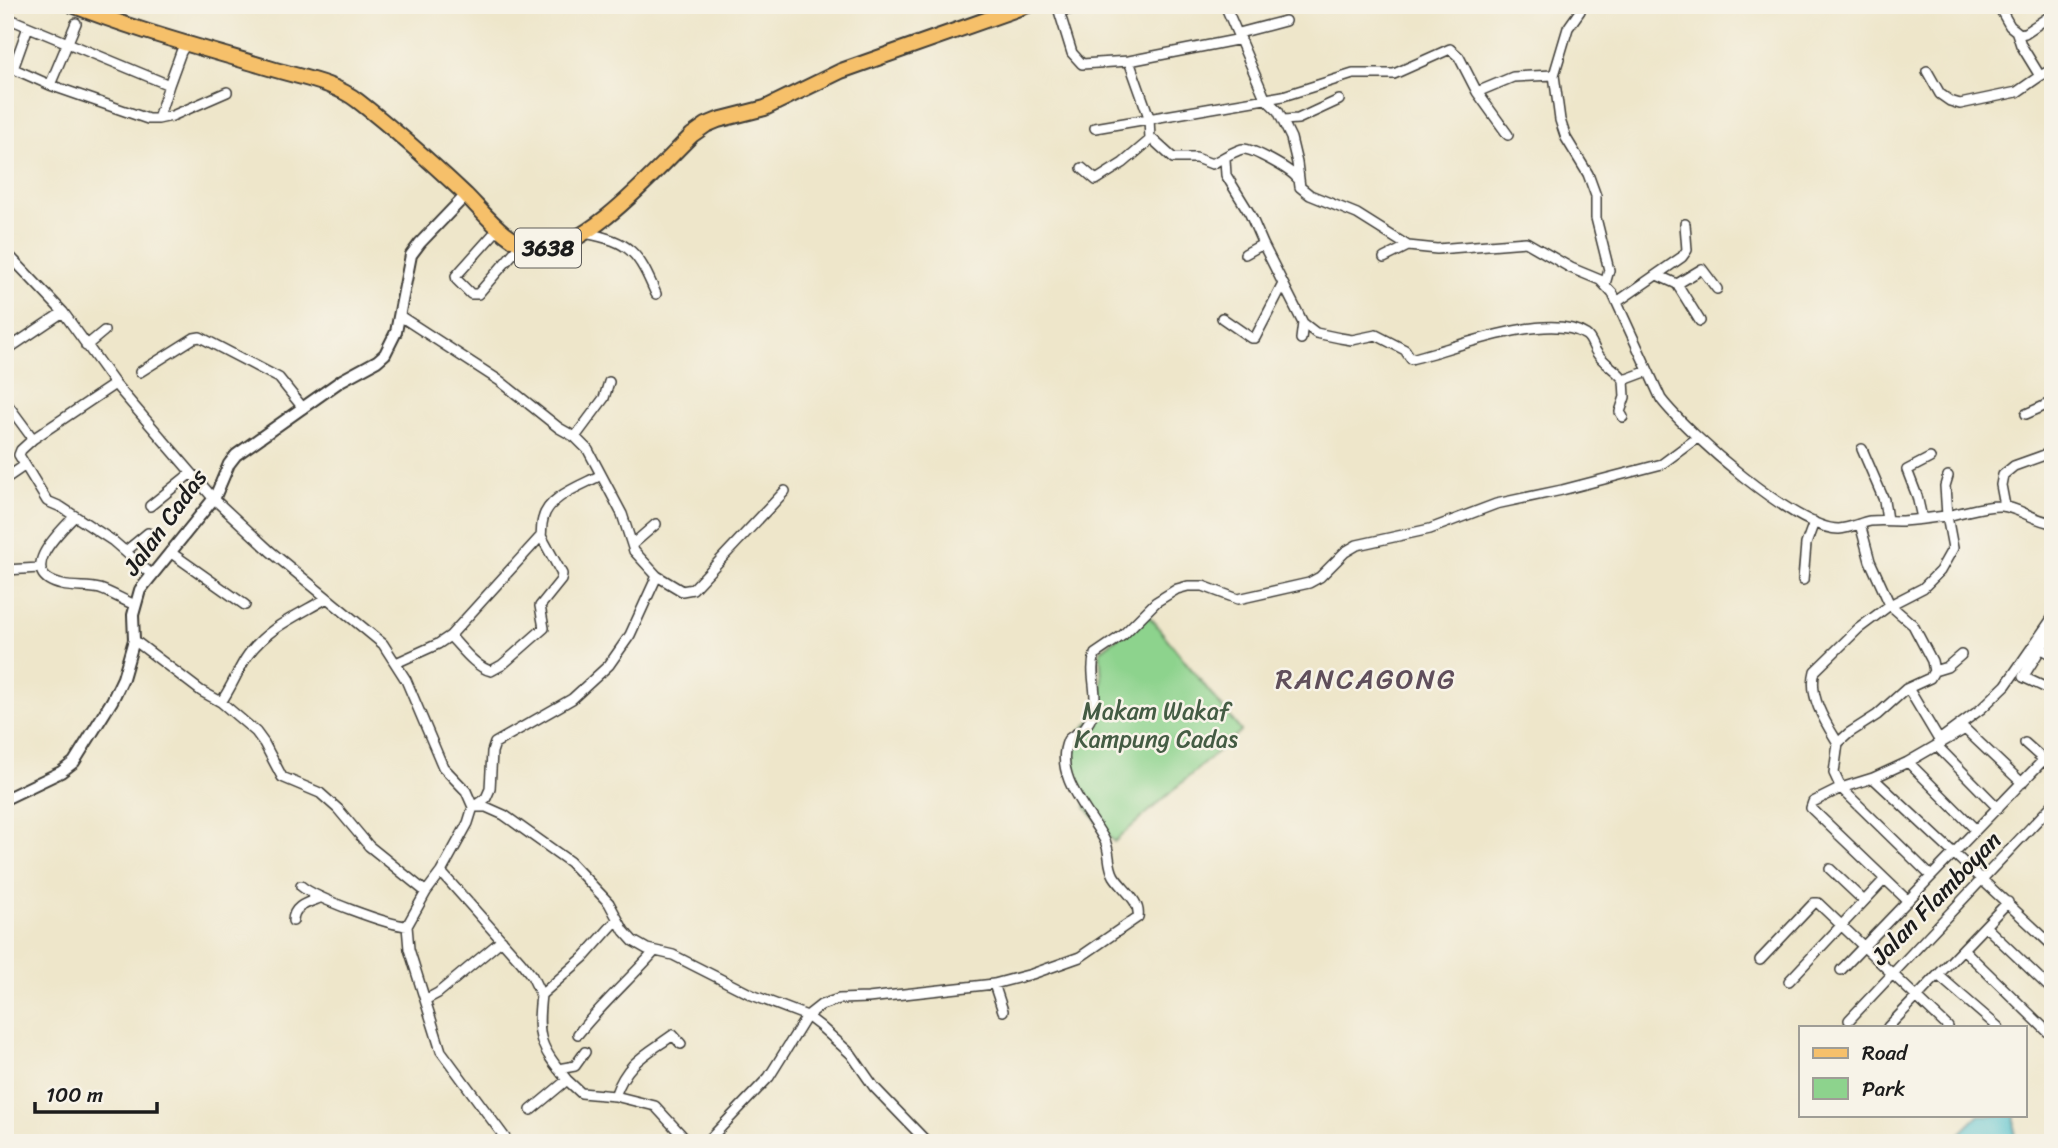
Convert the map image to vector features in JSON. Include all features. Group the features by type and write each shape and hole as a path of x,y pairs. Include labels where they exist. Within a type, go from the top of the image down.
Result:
{"main road":[{"name":"3638","path":"72,5 148,33 346,92 466,195 498,229 537,249 554,247 585,233 612,212 692,135 706,125 765,108 841,71 1028,5"}],"street":[{"path":"1096,5 1056,8 1072,53 1082,64 1129,61 1240,36 1284,21"},
{"path":"1225,5 1265,98 1283,120 1295,153 1300,187 1310,195 1357,214 1408,246 1437,249 1526,242 1559,262 1605,284 1617,302 1661,399 1697,438 1772,497 1814,522 1841,529 1887,520 1947,516 1985,507 2004,506 2035,520 2053,523"},
{"path":"1998,5 2040,76"},
{"path":"1580,11 1568,28 1554,75 1560,120 1566,138 1588,174 1596,196 1596,218 1609,270 1605,284"},
{"path":"2017,33 2025,33 2052,17"},
{"path":"5,18 169,85"},
{"path":"50,85 76,23"},
{"path":"28,27 9,67 129,114 158,120 227,92"},
{"path":"158,120 186,44"},
{"path":"1095,128 1283,96 1353,74 1394,74 1450,49 1459,57 1477,92 1508,135"},
{"path":"1082,168 1093,178 1101,178 1147,145 1151,138 1149,117 1129,61"},
{"path":"1927,71 1940,94 1960,104 2017,92 2053,69"},
{"path":"1477,92 1503,79 1554,75"},
{"path":"1283,120 1298,119 1339,100"},
{"path":"1151,138 1169,156 1176,159 1196,158 1212,164 1237,151 1248,149 1288,169 1297,178"},
{"path":"1225,159 1226,175 1250,214 1303,323 1317,332 1339,338 1352,340 1376,335 1405,350 1411,359 1505,332 1564,327 1587,335 1599,357 1615,368 1624,380 1625,397 1620,412 1623,417"},
{"name":"Jalan Cadas","path":"5,799 43,782 74,762 119,688 134,640 132,625 140,590 214,498 229,464 236,455 342,380 377,361 391,344 400,316 411,255 466,195"},
{"path":"1617,302 1675,263 1686,252 1688,242 1685,224"},
{"path":"498,229 456,276 471,294 478,294 516,249 525,245"},
{"path":"585,233 616,240 632,251 648,274 656,294"},
{"path":"1245,254 1263,244"},
{"path":"1384,258 1408,246"},
{"path":"5,251 63,312 115,384 214,498 270,551 383,644 420,710 443,767 466,791 474,807"},
{"path":"1677,284 1702,269 1717,289"},
{"path":"1657,275 1677,284 1700,321"},
{"path":"1222,318 1255,338 1283,284"},
{"path":"5,351 63,312"},
{"path":"400,316 500,382 575,437 588,450 622,514 639,558 657,576 682,591 693,589 785,491"},
{"path":"1301,339 1303,323"},
{"path":"86,346 104,331"},
{"path":"141,372 190,340 200,337 279,378 303,408"},
{"path":"1624,380 1648,371"},
{"path":"575,437 604,398 609,382"},
{"path":"115,384 33,439 19,452 24,466 47,502 61,507 126,551 152,575"},
{"path":"5,401 33,439"},
{"path":"2026,414 2053,402"},
{"path":"706,1143 769,1077 807,1016 821,1006 839,999 882,997 993,984 1032,974 1080,957 1138,917 1136,904 1111,870 1106,843 1083,808 1066,771 1063,757 1068,740 1083,730 1095,707 1095,654 1123,635 1156,603 1177,589 1188,586 1203,586 1238,599 1309,583 1320,578 1357,545 1430,529 1496,504 1662,464 1697,438"},
{"path":"1862,449 1884,500 1887,520"},
{"path":"2004,506 2001,485 2003,475 2014,466 2053,452"},
{"path":"1922,518 1907,470 1930,458"},
{"path":"5,479 24,466"},
{"path":"150,506 191,473"},
{"path":"396,663 450,636 541,536 543,519 553,502 601,475"},
{"path":"1931,876 1841,788 1834,773 1838,743 1825,721 1814,692 1815,671 1858,629 1890,605 1923,587 1940,571 1953,548 1947,516 1945,486 1948,475"},
{"path":"75,516 57,534 44,554 40,568 46,577 57,583 99,589 135,605"},
{"path":"1802,580 1807,544 1814,522"},
{"path":"633,544 656,524"},
{"path":"1860,524 1870,561 1890,605 1913,625 1934,671"},
{"path":"126,551 148,533"},
{"path":"450,636 473,659 491,671 502,665 544,628 540,606 561,580 562,574 541,536"},
{"path":"170,552 245,605"},
{"path":"5,570 40,568"},
{"path":"509,1143 441,1051 409,949 407,926 441,872 474,807 486,798 490,789 495,743 572,699 609,665 630,635 657,576"},
{"path":"221,702 257,644 276,626 327,598"},
{"path":"1908,688 1940,740 1981,709 2006,685 2053,617"},
{"path":"2053,629 2023,677 2053,691"},
{"path":"134,640 190,684 221,702 256,732 282,777 320,793 338,809 369,846 426,892"},
{"path":"2040,648 2053,654"},
{"path":"1838,743 1908,688 1926,681 1934,671 1943,669 1961,654"},
{"path":"1908,901 1811,809 1813,802 1908,762 1965,729 2022,783"},
{"path":"2025,743 2053,768"},
{"path":"1937,746 1998,808"},
{"path":"1841,970 2053,750"},
{"path":"1908,762 1975,829"},
{"path":"1873,778 2053,946"},
{"name":"Jalan Flamboyan","path":"1849,1020 2053,804"},
{"path":"474,807 486,807 504,815 570,862 609,903 617,920 633,941 655,951 673,955 752,995 807,1016 851,1054 874,1087 928,1143"},
{"path":"1830,869 1864,901"},
{"path":"441,872 532,976 541,995 541,1042 549,1058 567,1080 578,1092 615,1096 655,1107 689,1143"},
{"path":"1789,981 1885,879"},
{"path":"301,886 320,898 393,925 407,926"},
{"path":"293,921 293,913 299,907 320,898"},
{"path":"1889,1026 2008,902"},
{"path":"1760,960 1814,903 1820,904 1892,972 1943,1026"},
{"path":"541,995 584,957 617,920"},
{"path":"1985,926 2053,992"},
{"path":"425,1000 438,993 502,940"},
{"path":"1963,949 2049,1033"},
{"path":"578,1034 602,1005 627,983 655,951"},
{"path":"1938,975 1996,1026"},
{"path":"993,984 1003,1011"},
{"path":"615,1096 625,1071 637,1060 673,1035 681,1044"},
{"path":"558,1069 576,1066 585,1052"},
{"path":"531,1110 567,1080"}],"green space":[{"name":"Makam Wakaf Kampung Cadas","path":"1148,615 1241,731 1114,842 1086,808 1084,797 1068,765 1066,752 1071,741 1095,716 1102,682 1100,651"}],"water":[{"path":"1978,1116 2015,1116 2014,1143 1950,1143"}],"district":[{"name":"RANCAGONG","path":"1366,678"}]}
